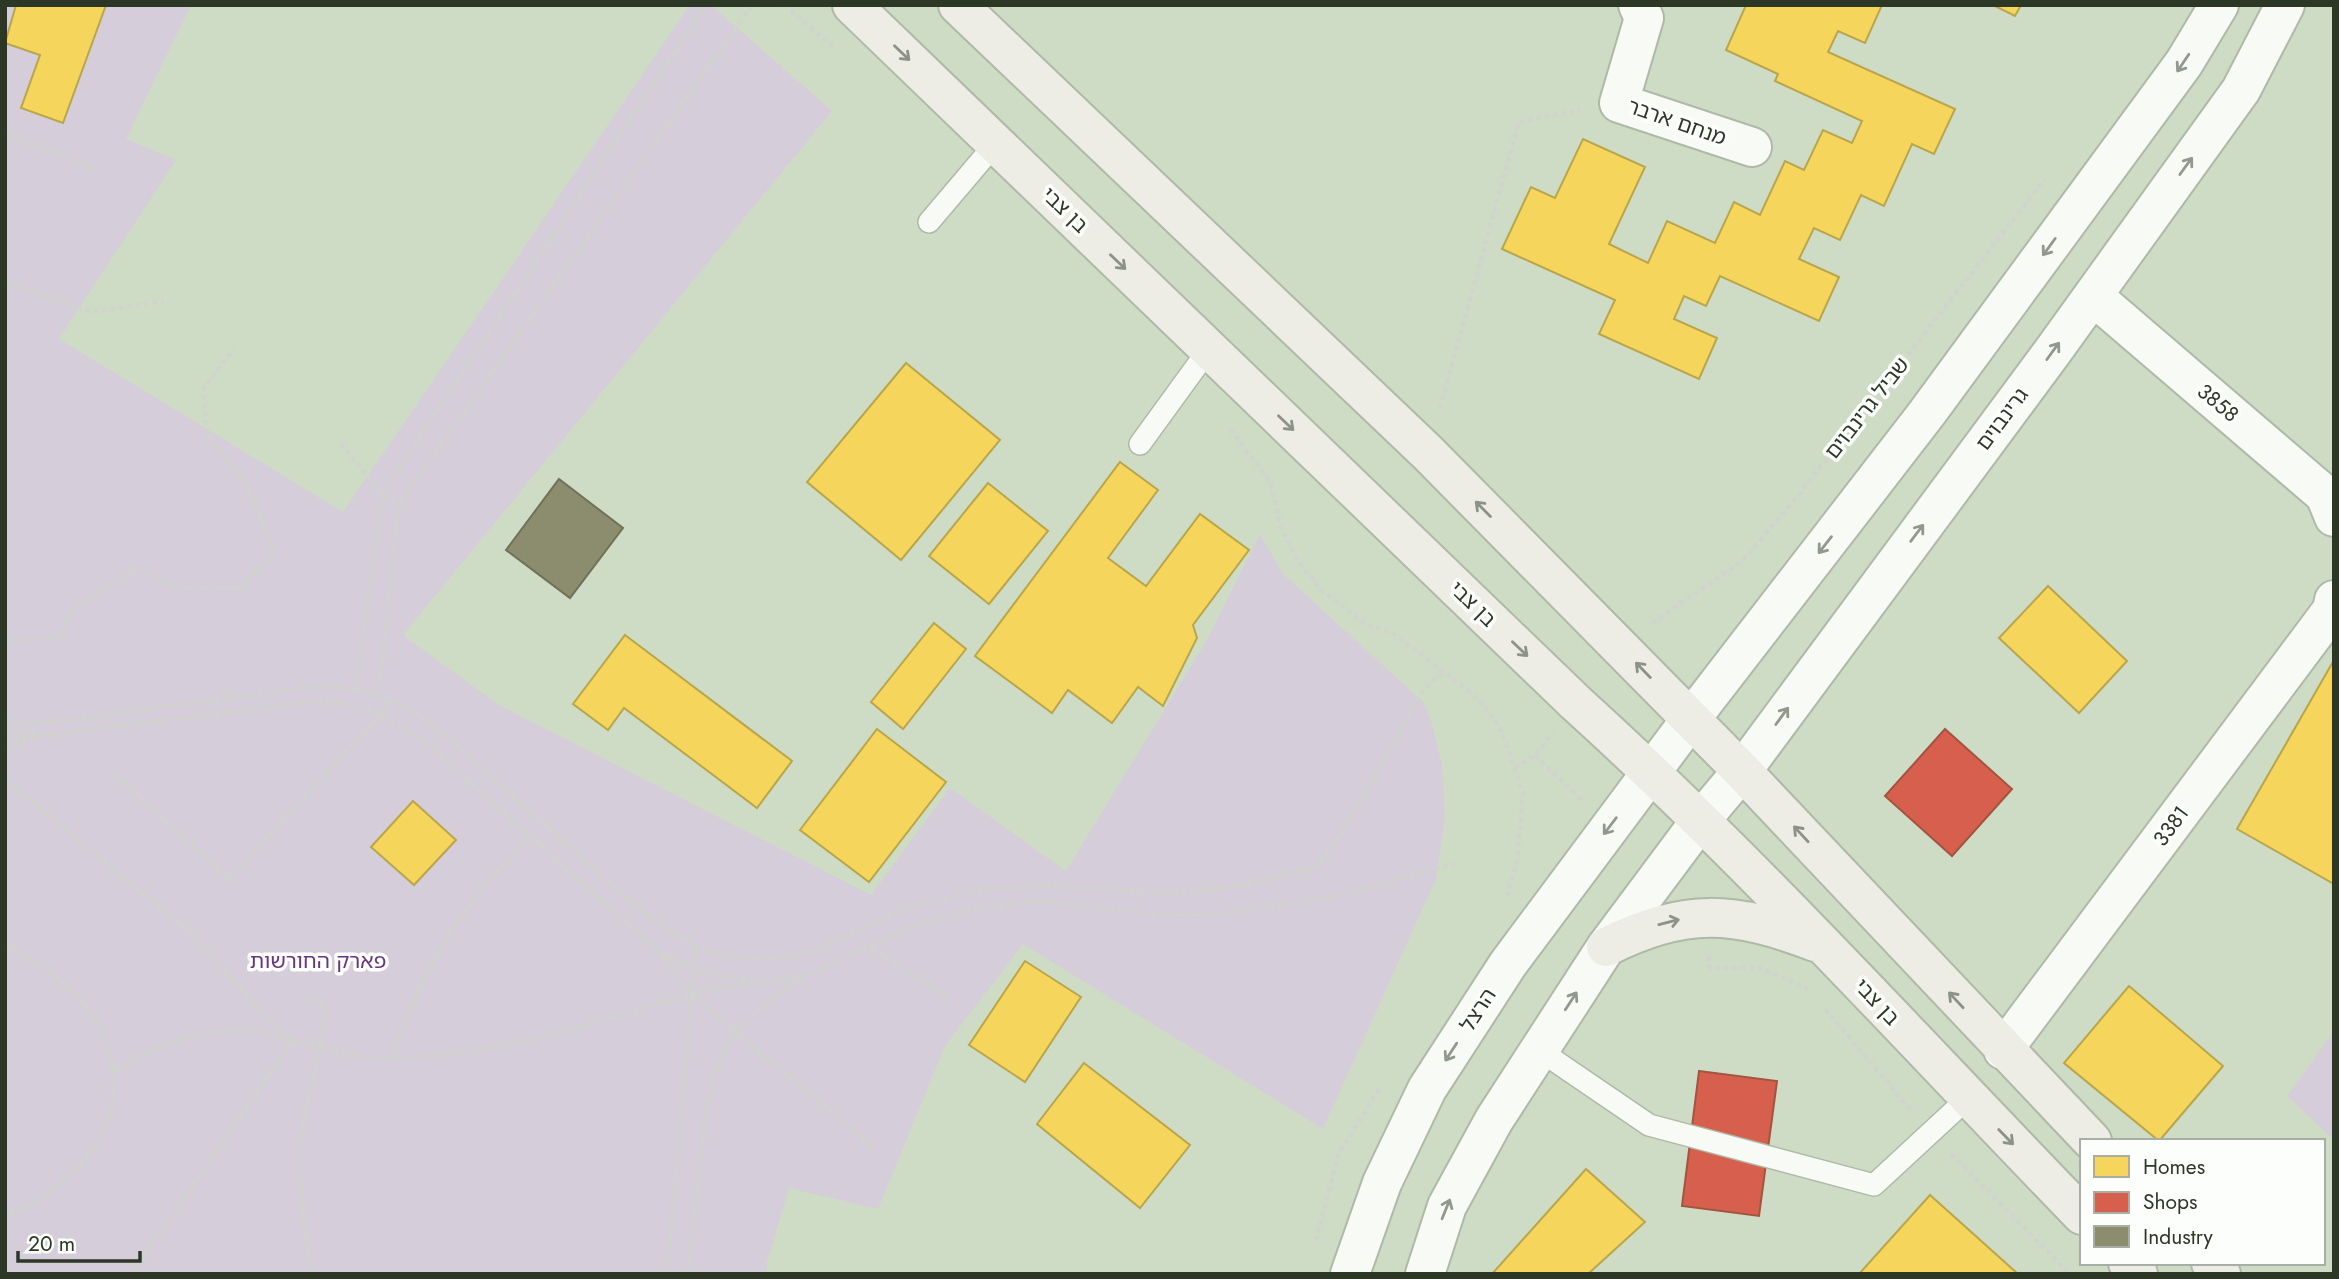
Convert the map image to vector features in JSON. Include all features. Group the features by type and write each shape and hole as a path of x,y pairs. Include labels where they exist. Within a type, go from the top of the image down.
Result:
{"main road":[{"name":"בן צבי","path":"852,5 1576,703 1652,772 1824,945 2080,1213"},
{"path":"958,5 1428,453 1742,771 2090,1139"},
{"path":"1606,947 1639,930 1706,916 1780,928 1824,945"}],"street":[{"name":"מנחם ארבר","path":"1637,5 1644,18 1619,103 1752,147"},
{"path":"1652,772 1927,414 2183,64 2219,5"},
{"name":"גרינבוים","path":"1700,821 1742,771 2093,296 2241,90 2285,5"},
{"name":"3858","path":"2093,296 2325,495 2334,517"},
{"name":"3381","path":"2003,1050 2332,610 2334,600"},
{"name":"הרצל","path":"1350,1274 1382,1183 1427,1089 1508,964 1652,772"},
{"path":"1425,1274 1447,1206 1494,1120 1606,947 1700,821"}],"lane":[{"path":"929,222 996,143"},
{"path":"1140,444 1209,349"},
{"path":"1539,1050 1649,1125 1874,1185 1968,1098"}],"path":[{"path":"356,690 382,495 706,5"},
{"path":"378,696 399,504 752,5"},
{"path":"784,5 837,50"},
{"path":"1428,453 1519,122 1619,103"},
{"path":"5,134 96,169"},
{"name":"שביל גרינבוים","path":"1624,651 1658,618 1741,562 1785,512 2047,176"},
{"path":"5,282 92,312 164,301"},
{"path":"5,640 59,639 71,612 136,568 178,588 241,588 274,552 244,482 205,435 204,387 234,349"},
{"path":"1187,379 1249,452 1270,482 1281,527 1299,563 1321,590 1367,625 1393,634 1478,698 1502,729 1523,793 1517,861 1504,902"},
{"path":"341,444 382,495 399,504"},
{"path":"5,719 26,723 61,721 309,687 356,690 378,696 411,710 450,740 636,906 677,936 696,946 735,958 787,958 817,950 907,907 980,890 1044,885 1158,893 1198,892 1254,883 1314,867 1333,847 1424,689 1443,673"},
{"path":"5,740 311,702 345,701 381,714 423,740 661,954 692,995 876,1149"},
{"path":"116,775 229,879 393,701"},
{"path":"1515,768 1535,755 1576,703"},
{"path":"5,733 56,732"},
{"path":"5,751 33,737 56,732"},
{"path":"1535,755 1609,827"},
{"path":"5,780 188,931 266,1017 293,1040"},
{"path":"393,1058 414,999 439,945 497,869 528,836"},
{"path":"688,1274 706,1105 726,1044 745,1019 804,976 920,923 972,909 1032,901 1167,915 1209,915 1336,896 1455,864"},
{"path":"1706,916 1710,968 1760,968 1808,989 1931,1133 2070,1274"},
{"path":"5,943 82,1001 104,1037 114,1070 111,1110 102,1133 81,1166 45,1196 5,1215"},
{"path":"667,1274 696,946"},
{"path":"870,947 950,999"},
{"path":"661,954 714,974 756,980"},
{"path":"114,1070 157,1047 188,1037 252,1030 349,1055 393,1058 460,1053 526,1041 756,980 804,976"},
{"path":"303,999 327,1006 300,1140 301,1198 311,1274"},
{"path":"132,1274 293,1040"}],"green space":[{"name":"פארק החורשות","path":"5,5 191,5 126,139 176,160 59,339 343,512 690,5 711,5 832,111 403,635 497,704 871,895 950,788 1066,871 1207,640 1260,534 1283,574 1423,702 1432,724 1442,765 1445,818 1436,879 1323,1129 1023,944 945,1046 878,1209 789,1188 767,1262 767,1274 5,1274"},
{"path":"2334,1031 2334,1140 2287,1096"}],"building: Homes":[{"path":"16,5 106,5 63,123 21,108 40,55 5,43"},
{"path":"1746,5 1882,5 1865,43 1838,31 1828,52 1955,109 1934,154 1912,144 1884,206 1861,195 1840,240 1814,228 1799,259 1839,277 1819,321 1720,276 1706,306 1684,296 1674,319 1717,338 1699,379 1599,334 1615,300 1502,249 1531,187 1555,198 1583,139 1645,167 1609,244 1648,263 1667,221 1715,243 1734,202 1760,215 1785,161 1804,170 1823,130 1852,143 1862,121 1775,81 1778,74 1726,50"},
{"path":"1993,5 2021,5 2015,16"},
{"path":"906,363 1000,440 901,560 807,482"},
{"path":"1120,462 1158,490 1108,558 1146,586 1200,514 1249,550 1193,625 1197,638 1163,706 1138,687 1112,723 1068,690 1052,713 975,656"},
{"path":"988,483 1048,531 989,604 929,556"},
{"path":"2048,586 2127,661 2079,713 1999,638"},
{"path":"934,623 966,649 903,729 871,702"},
{"path":"625,635 792,761 757,808 624,708 608,730 573,704"},
{"path":"2334,660 2334,884 2237,829"},
{"path":"877,729 946,782 869,882 800,830"},
{"path":"413,801 456,840 414,885 371,847"},
{"path":"1025,961 1081,997 1025,1082 969,1045"},
{"path":"2129,986 2223,1066 2161,1139 2157,1139 2064,1063"},
{"path":"1084,1063 1190,1145 1140,1208 1037,1124"},
{"path":"1586,1169 1645,1222 1588,1274 1492,1274"},
{"path":"1930,1195 2018,1274 1859,1274"}],"building: Shops":[{"path":"1945,729 2012,789 1952,856 1885,796"},
{"path":"1699,1071 1777,1081 1759,1216 1682,1206"}],"building: Industry":[{"path":"559,479 623,528 570,598 506,550"}]}
